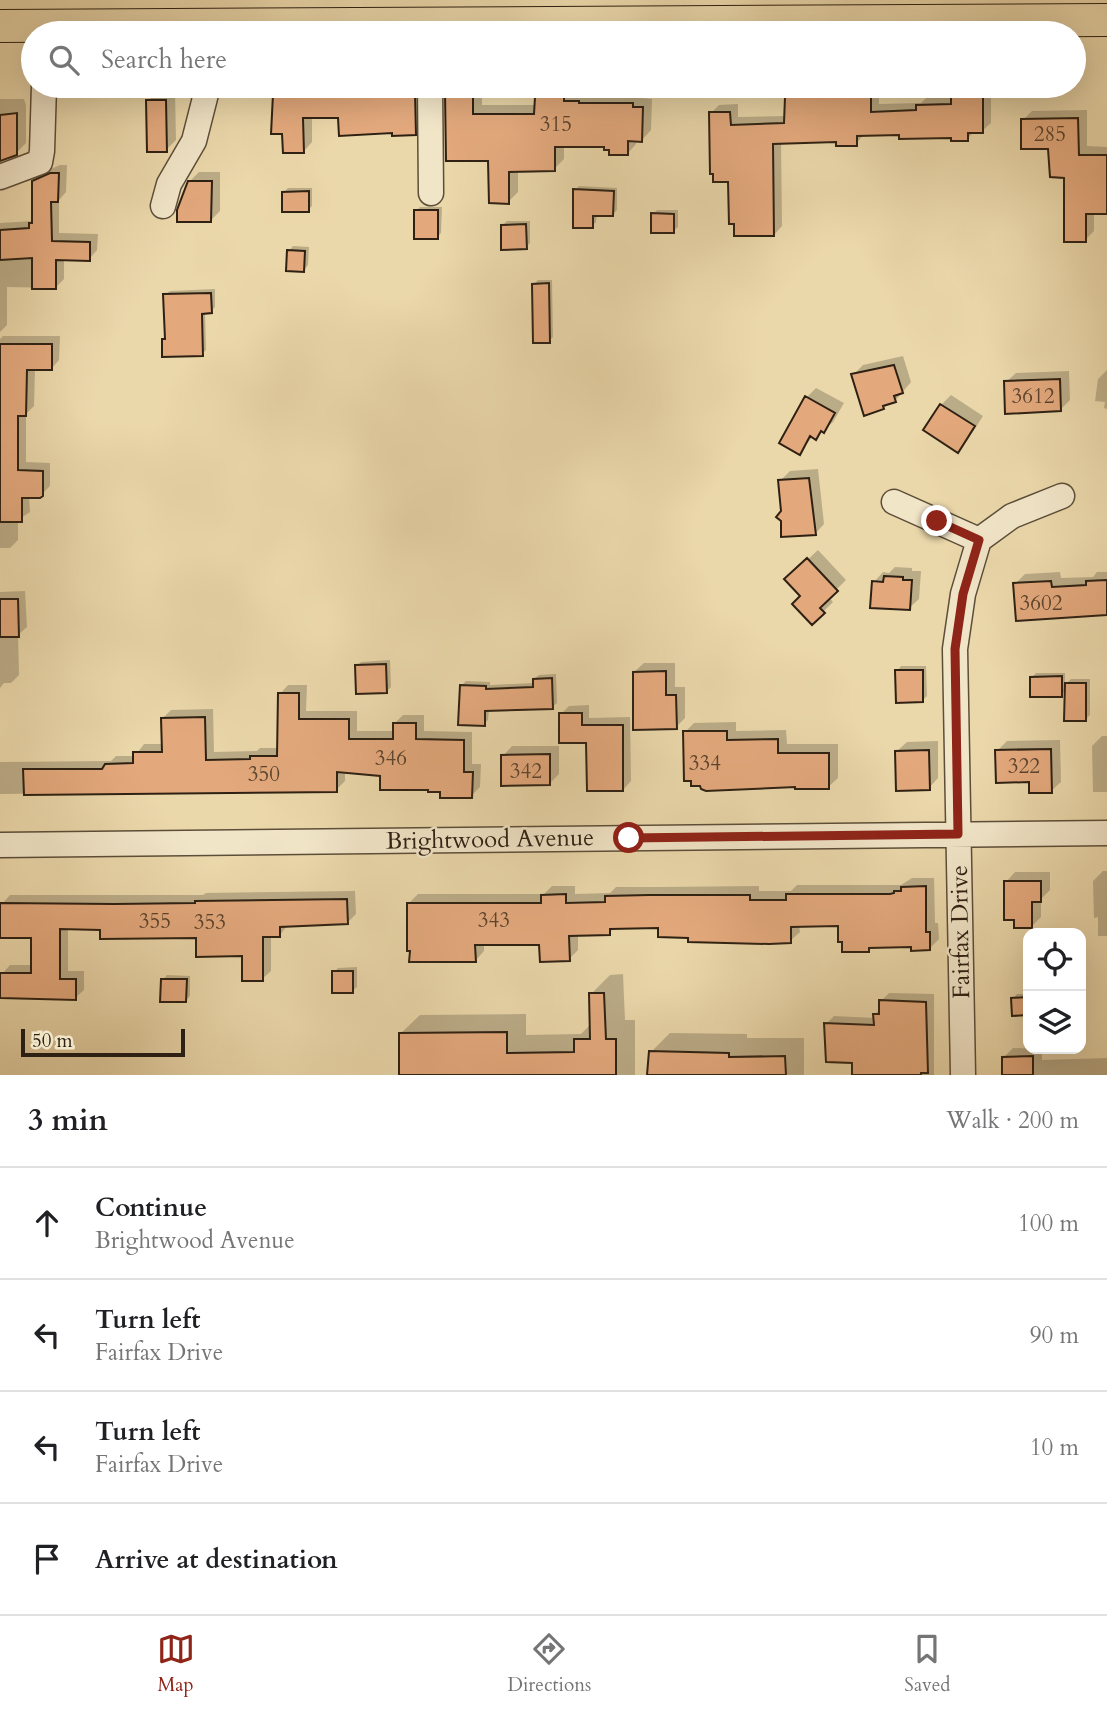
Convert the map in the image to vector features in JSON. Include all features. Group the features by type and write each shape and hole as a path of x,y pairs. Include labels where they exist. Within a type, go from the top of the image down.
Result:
{"main road":[{"path":"1022,21 1107,20"},
{"path":"0,26 21,28"}],"street":[{"path":"0,177 40,162 44,98"},
{"path":"163,206 169,184 194,141 205,98"},
{"path":"430,98 431,194"},
{"path":"894,502 979,540 1012,516 1062,496"},
{"name":"Fairfax Drive","path":"964,1075 955,649 963,594 979,540"},
{"name":"Brightwood Avenue","path":"0,845 1107,833"}],"building":[{"path":"273,98 415,98 416,135 392,136 392,133 339,136 338,118 303,118 304,153 283,153 282,134 271,134"},
{"path":"445,98 473,98 473,114 534,114 535,98 564,98 564,101 579,103 633,103 633,107 643,107 642,142 628,141 628,155 609,155 609,150 604,150 604,147 555,147 555,171 509,172 509,204 489,203 488,161 446,161"},
{"path":"785,98 871,98 871,112 916,110 916,105 951,104 951,98 983,98 983,133 968,133 968,141 951,141 951,138 899,139 899,135 857,136 857,146 836,146 836,142 773,144 774,236 734,236 734,224 729,224 728,182 713,182 713,174 710,174 709,112 730,112 731,125 784,123"},
{"path":"146,100 166,100 167,152 147,152"},
{"path":"17,113 17,155 0,161 0,115"},
{"path":"1078,118 1079,155 1107,155 1107,214 1086,214 1086,242 1064,242 1064,178 1050,177 1048,149 1021,149 1021,119"},
{"path":"50,173 59,173 58,202 51,202 52,241 90,242 90,261 56,260 56,289 32,289 32,258 0,260 0,230 29,228 29,223 32,223 32,181"},
{"path":"188,181 212,181 211,222 177,222 177,210"},
{"path":"573,189 614,191 613,216 593,216 593,228 573,228"},
{"path":"309,191 309,212 282,212 282,192"},
{"path":"414,210 438,210 438,239 414,239"},
{"path":"651,213 674,214 674,233 651,233"},
{"path":"526,224 527,249 501,250 501,225"},
{"path":"287,250 305,251 304,272 286,271"},
{"path":"549,283 550,343 533,343 532,284"},
{"path":"211,293 212,313 202,314 203,356 162,357 162,339 165,339 163,294"},
{"path":"0,344 52,344 52,370 27,370 26,416 18,416 18,470 43,471 43,496 22,498 22,522 0,522"},
{"path":"894,365 903,393 894,396 896,402 864,416 851,374"},
{"path":"1060,379 1061,411 1005,414 1004,381"},
{"path":"805,396 835,413 824,433 821,431 816,440 810,436 800,455 779,443"},
{"path":"940,404 975,426 958,453 923,430"},
{"path":"809,478 816,535 781,537 781,521 776,517 781,511 778,480"},
{"path":"807,558 838,591 820,608 825,613 812,625 792,604 800,596 784,579"},
{"path":"884,576 912,580 910,610 870,608 872,581 883,582"},
{"path":"1107,580 1107,615 1016,621 1013,583 1051,581 1052,587 1086,585 1086,581"},
{"path":"0,599 18,599 19,637 0,637"},
{"path":"386,664 387,693 356,694 355,665"},
{"path":"895,670 923,670 923,702 896,703"},
{"path":"666,671 666,695 676,695 677,729 633,730 633,672"},
{"path":"1062,676 1062,697 1030,697 1030,677"},
{"path":"552,678 553,709 485,711 485,726 458,725 460,685 486,686 486,689 533,687 533,679"},
{"path":"1065,683 1086,683 1086,721 1064,721"},
{"path":"278,693 299,693 299,719 349,719 349,739 393,739 393,723 416,723 416,739 464,740 464,772 473,772 472,798 440,798 440,792 428,790 380,790 380,776 337,772 337,792 24,795 23,769 102,769 105,764 133,763 133,752 162,752 161,718 205,717 206,760 277,756"},
{"path":"559,713 582,713 582,725 623,725 623,791 587,791 586,743 559,743"},
{"path":"683,731 727,731 727,740 778,739 778,753 829,753 829,789 795,787 706,791 700,786 691,786 691,781 684,781"},
{"path":"1051,749 1052,793 1029,793 1029,782 996,783 995,750"},
{"path":"929,750 930,790 896,791 895,751"},
{"path":"550,754 550,785 501,786 501,755"},
{"path":"1004,881 1041,881 1041,902 1032,902 1032,928 1014,928 1014,920 1004,920"},
{"path":"926,886 926,932 930,932 930,950 911,951 911,947 842,952 842,942 838,942 838,926 791,927 791,943 769,944 688,942 688,938 658,937 658,928 610,929 610,935 569,936 570,961 540,962 539,945 475,945 476,962 409,962 410,951 407,951 407,903 541,903 541,895 566,894 566,903 605,902 605,896 649,895 750,895 750,900 786,900 786,894 890,894 901,891 901,887"},
{"path":"347,899 348,924 280,927 280,937 263,937 263,981 242,981 242,956 196,957 196,938 100,939 100,930 60,929 60,979 76,979 76,1000 0,998 0,973 31,973 31,938 0,938 0,903 114,904"},
{"path":"332,971 353,971 353,993 332,993"},
{"path":"161,979 187,979 186,1002 160,1002"},
{"path":"589,993 604,993 606,1039 616,1039 616,1075 399,1075 399,1033 507,1032 507,1053 574,1052 574,1039 590,1039"},
{"path":"1023,997 1023,1015 1012,1016 1011,998"},
{"path":"879,1000 926,1002 928,1073 852,1075 852,1063 826,1062 824,1023 874,1025 873,1014 879,1014"},
{"path":"649,1051 729,1053 729,1057 785,1056 786,1075 647,1075"},
{"path":"1033,1056 1033,1075 1002,1075 1002,1057"}],"route":[{"path":"629,838 958,834 955,649 963,594 979,540 937,521"}]}
